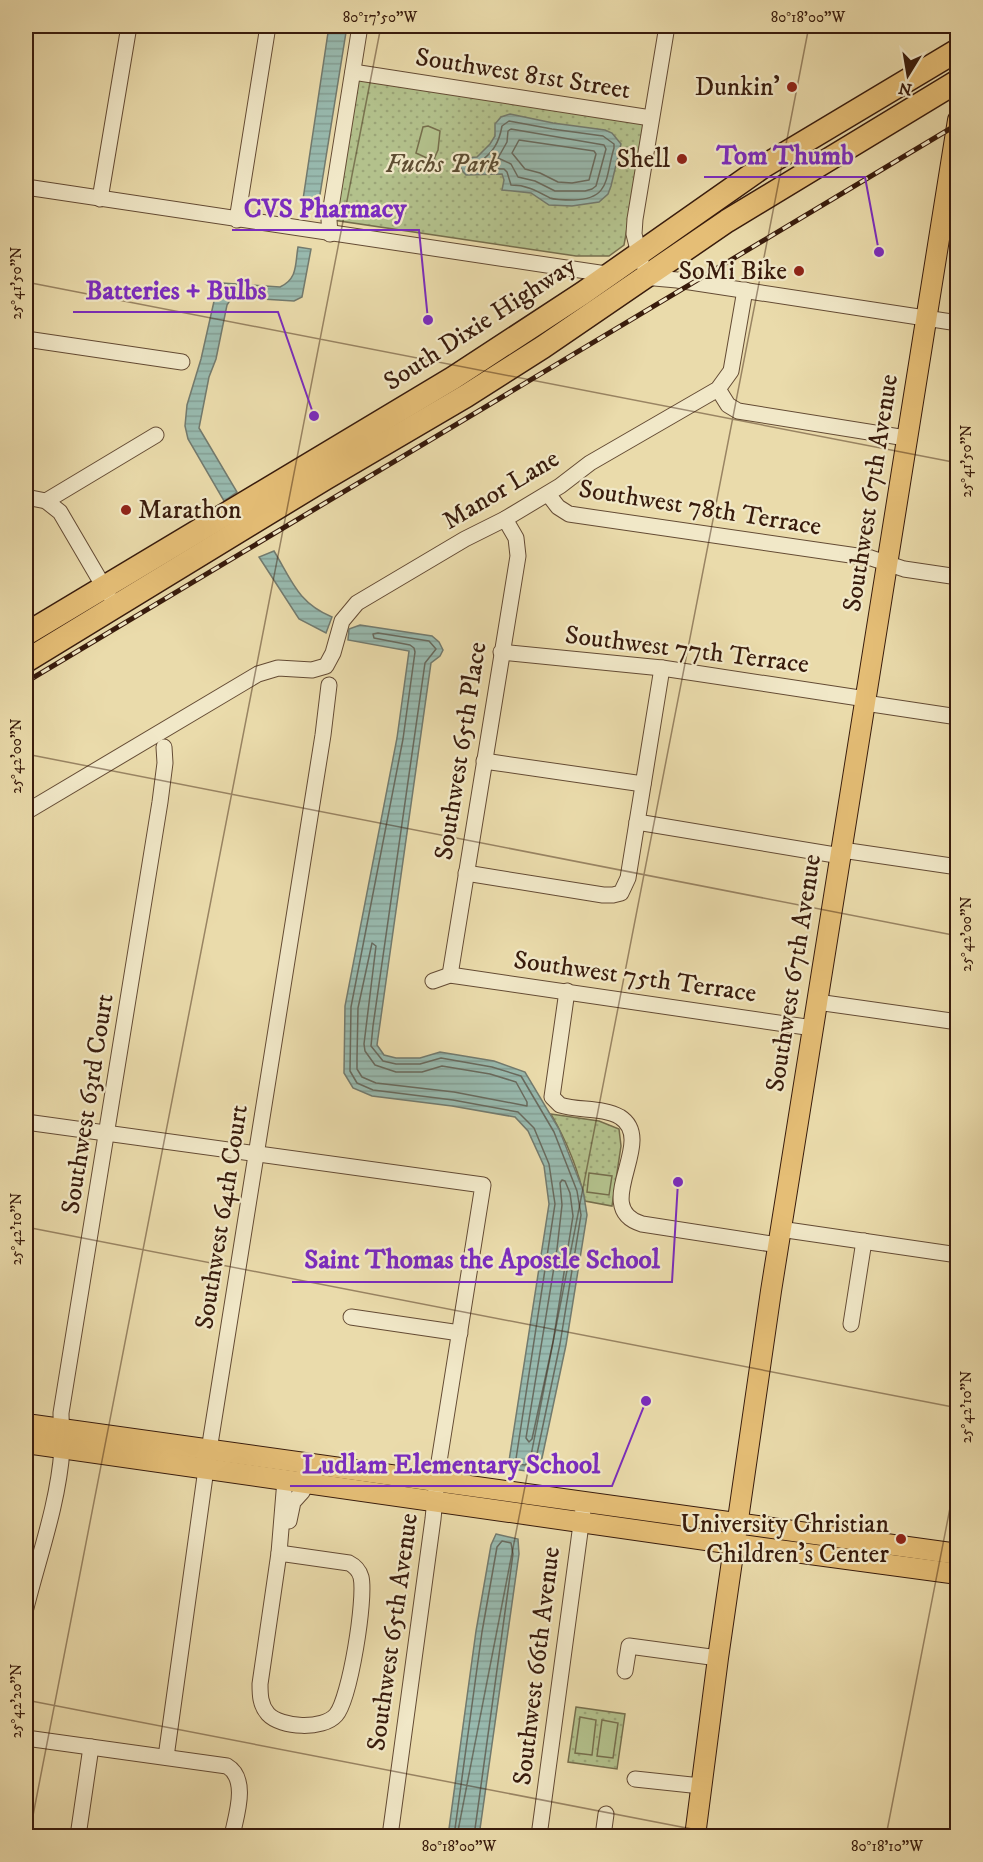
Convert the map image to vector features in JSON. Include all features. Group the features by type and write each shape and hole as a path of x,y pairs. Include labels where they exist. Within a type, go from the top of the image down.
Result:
{"highway":[{"name":"South Dixie Highway","path":"26,634 453,378 609,275 764,166 957,50"},
{"name":"South Dixie Highway","path":"26,661 501,374 753,205 957,81"},
{"path":"326,478 335,465 372,442 376,424"}],"main road":[{"name":"Southwest 67th Avenue","path":"695,1836 718,1658 779,1237 906,438 954,164 957,120"},
{"path":"26,1424 62,1439"},
{"path":"26,1443 62,1439 208,1459 437,1482 734,1544 957,1574"},
{"path":"208,1459 285,1480 435,1502 737,1524 957,1554"}],"street":[{"path":"100,199 129,26"},
{"path":"237,220 268,26"},
{"path":"330,234 329,219 360,26"},
{"path":"644,278 634,227 667,26"},
{"name":"Southwest 81st Street","path":"352,72 651,118"},
{"path":"26,191 100,199 609,275 677,280 957,323"},
{"path":"745,290 731,371 718,389 728,405 739,412 906,438"},
{"path":"26,339 182,362"},
{"name":"Manor Lane","path":"26,812 253,677 278,668 312,670 323,668 332,657 343,618 357,603 465,539 548,494 590,463 718,389"},
{"path":"46,501 156,435"},
{"name":"Southwest 78th Terrace","path":"548,494 558,507 569,514 871,558 904,569 957,578"},
{"path":"26,497 46,501 57,508 116,606"},
{"name":"Southwest 65th Place","path":"450,975 518,550 516,538 505,519"},
{"name":"Southwest 77th Terrace","path":"501,652 662,668 957,717"},
{"path":"466,873 603,895 621,893 628,878 662,668"},
{"name":"Southwest 64th Court","path":"166,1757 208,1459 329,685"},
{"name":"Southwest 63rd Court","path":"26,1608 51,1517 62,1439 61,1413 162,791 164,747"},
{"path":"484,761 643,784"},
{"path":"638,822 841,853 957,867"},
{"path":"433,981 450,975"},
{"name":"Southwest 75th Terrace","path":"450,975 813,1028"},
{"path":"567,991 552,1089 553,1099 563,1107 613,1114 628,1125 632,1143 621,1198 624,1212 632,1221 746,1240 779,1237 864,1241 957,1255"},
{"path":"817,1002 957,1022"},
{"path":"26,1122 257,1155"},
{"name":"Southwest 65th Avenue","path":"257,1155 483,1185 437,1482 390,1836"},
{"path":"851,1324 864,1241"},
{"path":"351,1317 460,1334"},
{"path":"279,1553 349,1563 358,1570 361,1578 361,1606 348,1686 339,1712 327,1722 301,1725 274,1719 265,1711 260,1697 279,1553 285,1480"},
{"path":"281,1535 287,1532 293,1502 307,1483"},
{"name":"Southwest 66th Avenue","path":"539,1836 582,1512"},
{"path":"625,1671 628,1646 718,1658"},
{"path":"26,1738 221,1764 235,1772 238,1780 239,1793 232,1836"},
{"path":"78,1836 91,1747"},
{"path":"635,1779 701,1786"},
{"path":"603,1836 606,1814"}],"green space":[{"name":"Fuchs Park","path":"358,78 646,123 624,245 609,256 576,256 333,220"},
{"path":"428,126 440,131 438,150 434,159 416,153 423,127"},
{"path":"551,1114 599,1121 619,1129 621,1146 612,1206 585,1201 571,1156"},
{"path":"589,1173 612,1176 609,1195 587,1192"},
{"path":"576,1707 625,1714 617,1769 568,1762"},
{"path":"580,1717 596,1720 592,1755 575,1753"},
{"path":"602,1720 618,1723 613,1758 597,1756"}],"water":[{"path":"329,26 347,26 318,207 302,206"},
{"path":"510,114 612,133 621,144 608,194 599,202 572,206 549,205 531,193 502,190 504,180 502,174 466,175 461,167 462,158 477,157 495,136 495,124 501,117"},
{"path":"298,247 311,249 302,297 294,301 232,297 227,305 199,428 237,492 224,501 188,439 185,426 187,405 201,359 217,288 222,283 280,287 286,284 293,275"},
{"path":"274,551 303,598 332,617 326,633 299,619 259,557"},
{"path":"360,625 432,636 443,650 440,656 431,663 377,1045 384,1055 396,1058 420,1058 440,1052 494,1061 525,1072 559,1129 583,1190 587,1215 566,1345 542,1458 526,1471 513,1469 509,1461 549,1204 544,1166 528,1131 515,1117 372,1096 353,1088 344,1073 345,1006 397,738 409,651 348,640 349,629"},
{"path":"496,1534 518,1539 519,1554 479,1836 448,1836 476,1631 491,1545"}],"railway":[{"path":"26,682 958,124"}],"place":[{"name":"Dunkin'","path":"792,87"},
{"name":"Shell","path":"682,159"},
{"name":"Tom Thumb","path":"879,252"},
{"name":"SoMi Bike","path":"799,271"},
{"name":"CVS Pharmacy","path":"428,320"},
{"name":"Batteries + Bulbs","path":"314,416"},
{"name":"Marathon","path":"126,510"},
{"name":"Saint Thomas the Apostle School","path":"678,1182"},
{"name":"Ludlam Elementary School","path":"646,1401"},
{"name":"University Christian Children's Center","path":"901,1539"}]}
